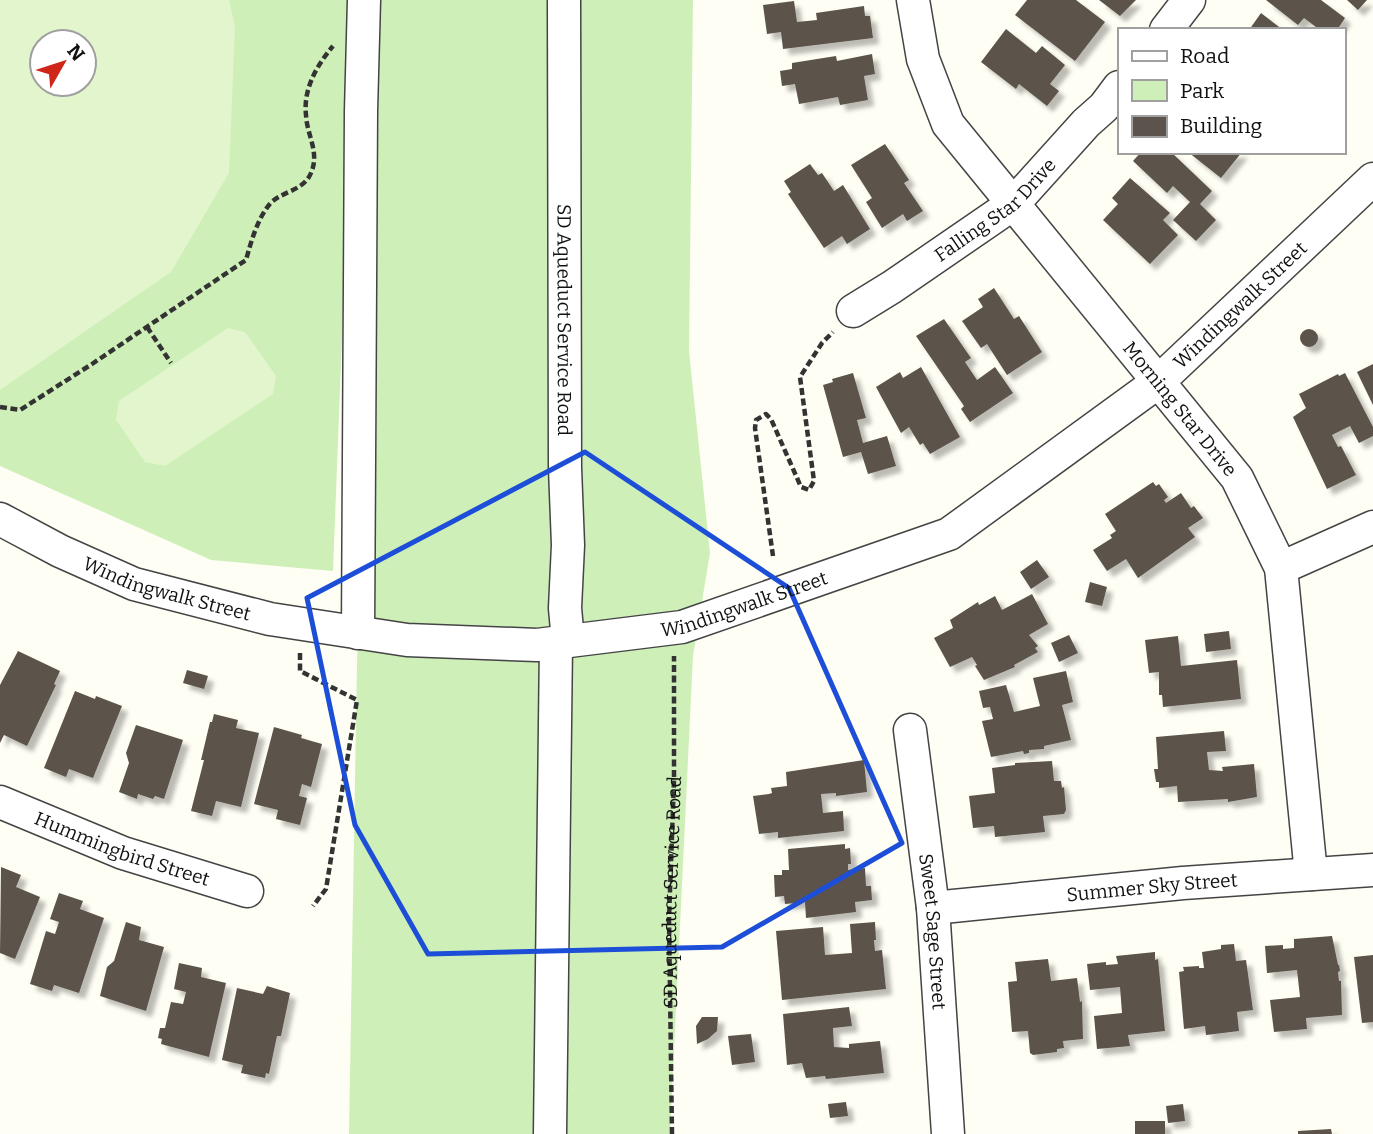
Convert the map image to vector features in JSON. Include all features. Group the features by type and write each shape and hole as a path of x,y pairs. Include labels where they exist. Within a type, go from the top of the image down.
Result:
{"street":[{"path":"358,633 364,0"},
{"name":"SD Aqueduct Service Road","path":"550,1134 562,642 568,545 565,468 564,0"},
{"name":"Morning Star Drive","path":"913,0 923,59 948,124 1237,478 1281,568 1311,874"},
{"path":"1168,28 1189,0"},
{"name":"Falling Star Drive","path":"853,312 1013,204 1118,89"},
{"name":"Windingwalk Street","path":"0,519 60,551 134,584 270,619 358,633 407,640 537,645 682,627 950,534 1158,382 1373,179"},
{"path":"1281,568 1373,527"},
{"name":"Sweet Sage Street","path":"910,730 933,908 948,1134"},
{"name":"Hummingbird Street","path":"0,802 123,853 247,891"},
{"name":"Summer Sky Street","path":"933,908 1183,883 1373,870"}],"path":[{"path":"0,407 20,410 246,260 253,236 270,203 298,189 311,174 316,152 306,115 309,86 321,60 335,44"},
{"path":"774,556 756,420 766,414 771,419 801,488 809,490 814,481 800,377 822,343 853,312"},
{"path":"148,327 171,363"},
{"name":"SD Aqueduct Service Road","path":"672,1134 669,919 674,780 674,652"},
{"path":"300,653 300,671 357,700 326,889 313,906"}],"highlighted area":[{"path":"585,452 789,588 902,843 722,947 428,954 355,825 307,598"}],"green space":[{"path":"0,0 355,0 333,571 211,560 0,466"},
{"path":"0,0 229,0 235,26 229,173 171,272 0,390"},
{"path":"379,0 693,0 689,351 710,553 693,656 670,1134 349,1134 357,663"},
{"path":"228,328 245,332 276,376 273,394 165,466 145,462 116,420 119,401"}],"building":[{"path":"1027,0 1076,0 1105,22 1075,61 1015,15"},
{"path":"1099,0 1136,0 1120,16"},
{"path":"1266,0 1321,0 1345,18 1338,28 1317,28 1304,18 1298,25"},
{"path":"1347,0 1367,0 1358,10"},
{"path":"794,1 797,22 817,20 816,13 864,6 865,16 870,16 873,38 783,49 781,32 767,34 763,5"},
{"path":"1261,13 1280,28 1250,28"},
{"path":"1006,29 1036,53 1042,46 1065,65 1050,84 1059,91 1047,106 1019,84 1016,89 981,62"},
{"path":"872,54 875,74 864,76 868,100 840,105 838,97 799,104 795,84 782,86 780,71 792,69 792,63 836,56 837,61"},
{"path":"885,144 909,180 904,183 923,211 907,221 903,214 882,228 866,202 872,198 851,165"},
{"path":"1139,154 1173,154 1212,191 1200,204 1216,220 1196,241 1173,220 1190,202 1173,186 1167,193 1133,161"},
{"path":"1191,154 1240,154 1221,178"},
{"path":"810,164 818,175 822,173 834,191 843,185 870,229 847,244 842,236 824,248 788,194 791,192 784,181"},
{"path":"1130,178 1170,213 1163,220 1178,235 1150,264 1103,220 1118,204 1112,198"},
{"path":"994,288 1014,319 1019,316 1042,352 1007,375 987,344 981,348 962,321 983,307 978,299"},
{"path":"944,319 971,358 965,362 977,380 995,367 1013,393 970,422 961,409 964,406 916,336"},
{"path":"1309,329 1317,334 1318,338 1313,346 1309,347 1301,342 1300,338 1305,330"},
{"path":"1373,364 1373,405 1357,372"},
{"path":"921,367 960,437 930,454 923,443 920,445 909,427 901,433 876,387 900,372 903,378"},
{"path":"853,373 866,418 857,420 863,443 887,436 896,466 868,474 861,452 843,457 823,385 833,382 832,379"},
{"path":"1345,373 1373,427 1373,436 1359,443 1350,426 1332,435 1356,475 1327,489 1293,417 1306,408 1299,394"},
{"path":"1153,482 1156,486 1159,484 1168,497 1164,500 1166,503 1181,493 1191,508 1194,506 1203,518 1188,528 1195,537 1138,578 1126,559 1107,571 1093,550 1112,538 1110,535 1116,531 1105,514"},
{"path":"1037,560 1049,577 1031,589 1020,572"},
{"path":"1090,582 1107,587 1102,606 1085,602"},
{"path":"1032,594 1048,624 1029,635 1038,646 1035,648 1038,652 1014,665 1015,667 984,680 972,657 950,667 934,638 953,628 950,620 978,602 979,605 995,596 1002,610"},
{"path":"1229,631 1231,649 1206,652 1204,634"},
{"path":"1069,635 1078,653 1059,662 1051,643"},
{"path":"1178,636 1181,666 1237,660 1241,699 1163,707 1162,695 1159,695 1159,672 1149,673 1145,640"},
{"path":"18,651 60,671 27,746 4,735 0,743 0,685"},
{"path":"187,670 208,676 204,689 183,683"},
{"path":"1066,671 1073,702 1062,705 1071,740 1044,746 1044,749 1029,750 1029,753 1024,754 1023,751 991,757 982,721 993,719 990,707 983,708 979,691 1006,685 1014,712 1040,706 1033,678"},
{"path":"75,691 122,706 93,778 69,769 66,777 44,768"},
{"path":"214,714 238,720 236,728 259,733 241,807 216,801 212,816 191,811"},
{"path":"136,725 183,740 164,799 138,794 137,799 119,792 129,763 126,753"},
{"path":"274,727 322,744 311,787 302,784 299,796 307,798 300,825 276,819 278,810 254,804"},
{"path":"1224,731 1226,751 1207,752 1209,770 1223,771 1222,767 1254,764 1257,797 1228,802 1228,799 1178,802 1177,786 1159,788 1154,769 1158,769 1156,737"},
{"path":"864,760 867,792 836,796 836,793 821,794 823,813 843,811 844,831 778,838 778,832 759,834 753,796 772,793 771,788 787,786 786,772"},
{"path":"1052,761 1054,781 1061,781 1062,788 1064,787 1066,810 1064,814 1043,816 1045,832 995,837 994,826 973,828 969,796 995,793 992,768 1015,763"},
{"path":"845,844 845,849 850,848 851,864 848,864 848,870 865,868 866,886 871,886 872,900 855,902 856,912 806,918 805,902 785,904 784,896 775,897 774,875 782,875 782,870 789,870 788,849"},
{"path":"1,867 21,875 16,887 40,897 15,959 0,953"},
{"path":"59,893 83,901 80,909 104,918 79,993 54,985 52,991 30,984 46,931 55,934 59,922 50,919"},
{"path":"126,922 141,927 139,940 164,947 146,1011 100,996 107,967 114,961"},
{"path":"875,922 875,951 882,950 886,989 782,1000 776,931 823,927 825,955 852,953 850,924"},
{"path":"1332,936 1340,971 1342,1015 1306,1018 1307,1029 1274,1032 1270,1000 1300,997 1297,970 1267,973 1265,946 1283,945 1283,949 1294,948 1294,939"},
{"path":"1234,944 1236,961 1246,960 1253,1010 1237,1012 1239,1031 1206,1035 1205,1026 1184,1029 1179,972 1184,971 1183,967 1204,968 1202,952 1221,949 1221,945"},
{"path":"1155,952 1165,1031 1128,1035 1130,1046 1097,1049 1094,1016 1122,1013 1120,987 1090,990 1087,964 1118,964 1116,956"},
{"path":"1373,955 1373,1022 1362,1023 1354,957"},
{"path":"1048,959 1051,981 1077,978 1080,1002 1082,1001 1083,1039 1063,1041 1064,1048 1057,1049 1057,1052 1033,1055 1030,1053 1028,1031 1012,1032 1008,982 1017,981 1015,962"},
{"path":"179,963 202,968 201,977 226,983 209,1057 161,1044 162,1039 158,1038 160,1028 165,1028 171,1002 183,1004 186,992 174,989"},
{"path":"267,986 290,993 281,1036 277,1036 269,1074 266,1073 265,1078 241,1073 243,1065 222,1060 237,988 263,994"},
{"path":"849,1007 852,1026 833,1028 834,1047 849,1048 849,1044 880,1041 884,1073 826,1079 825,1076 806,1078 802,1063 787,1065 783,1014"},
{"path":"702,1017 718,1017 717,1031 697,1044 696,1026"},
{"path":"751,1034 755,1062 732,1065 728,1036"},
{"path":"846,1102 848,1116 830,1118 828,1104"},
{"path":"1183,1104 1185,1121 1168,1123 1166,1106"},
{"path":"1135,1121 1165,1121 1165,1134 1135,1134"},
{"path":"1331,1129 1332,1134 1298,1134 1298,1131"}]}
